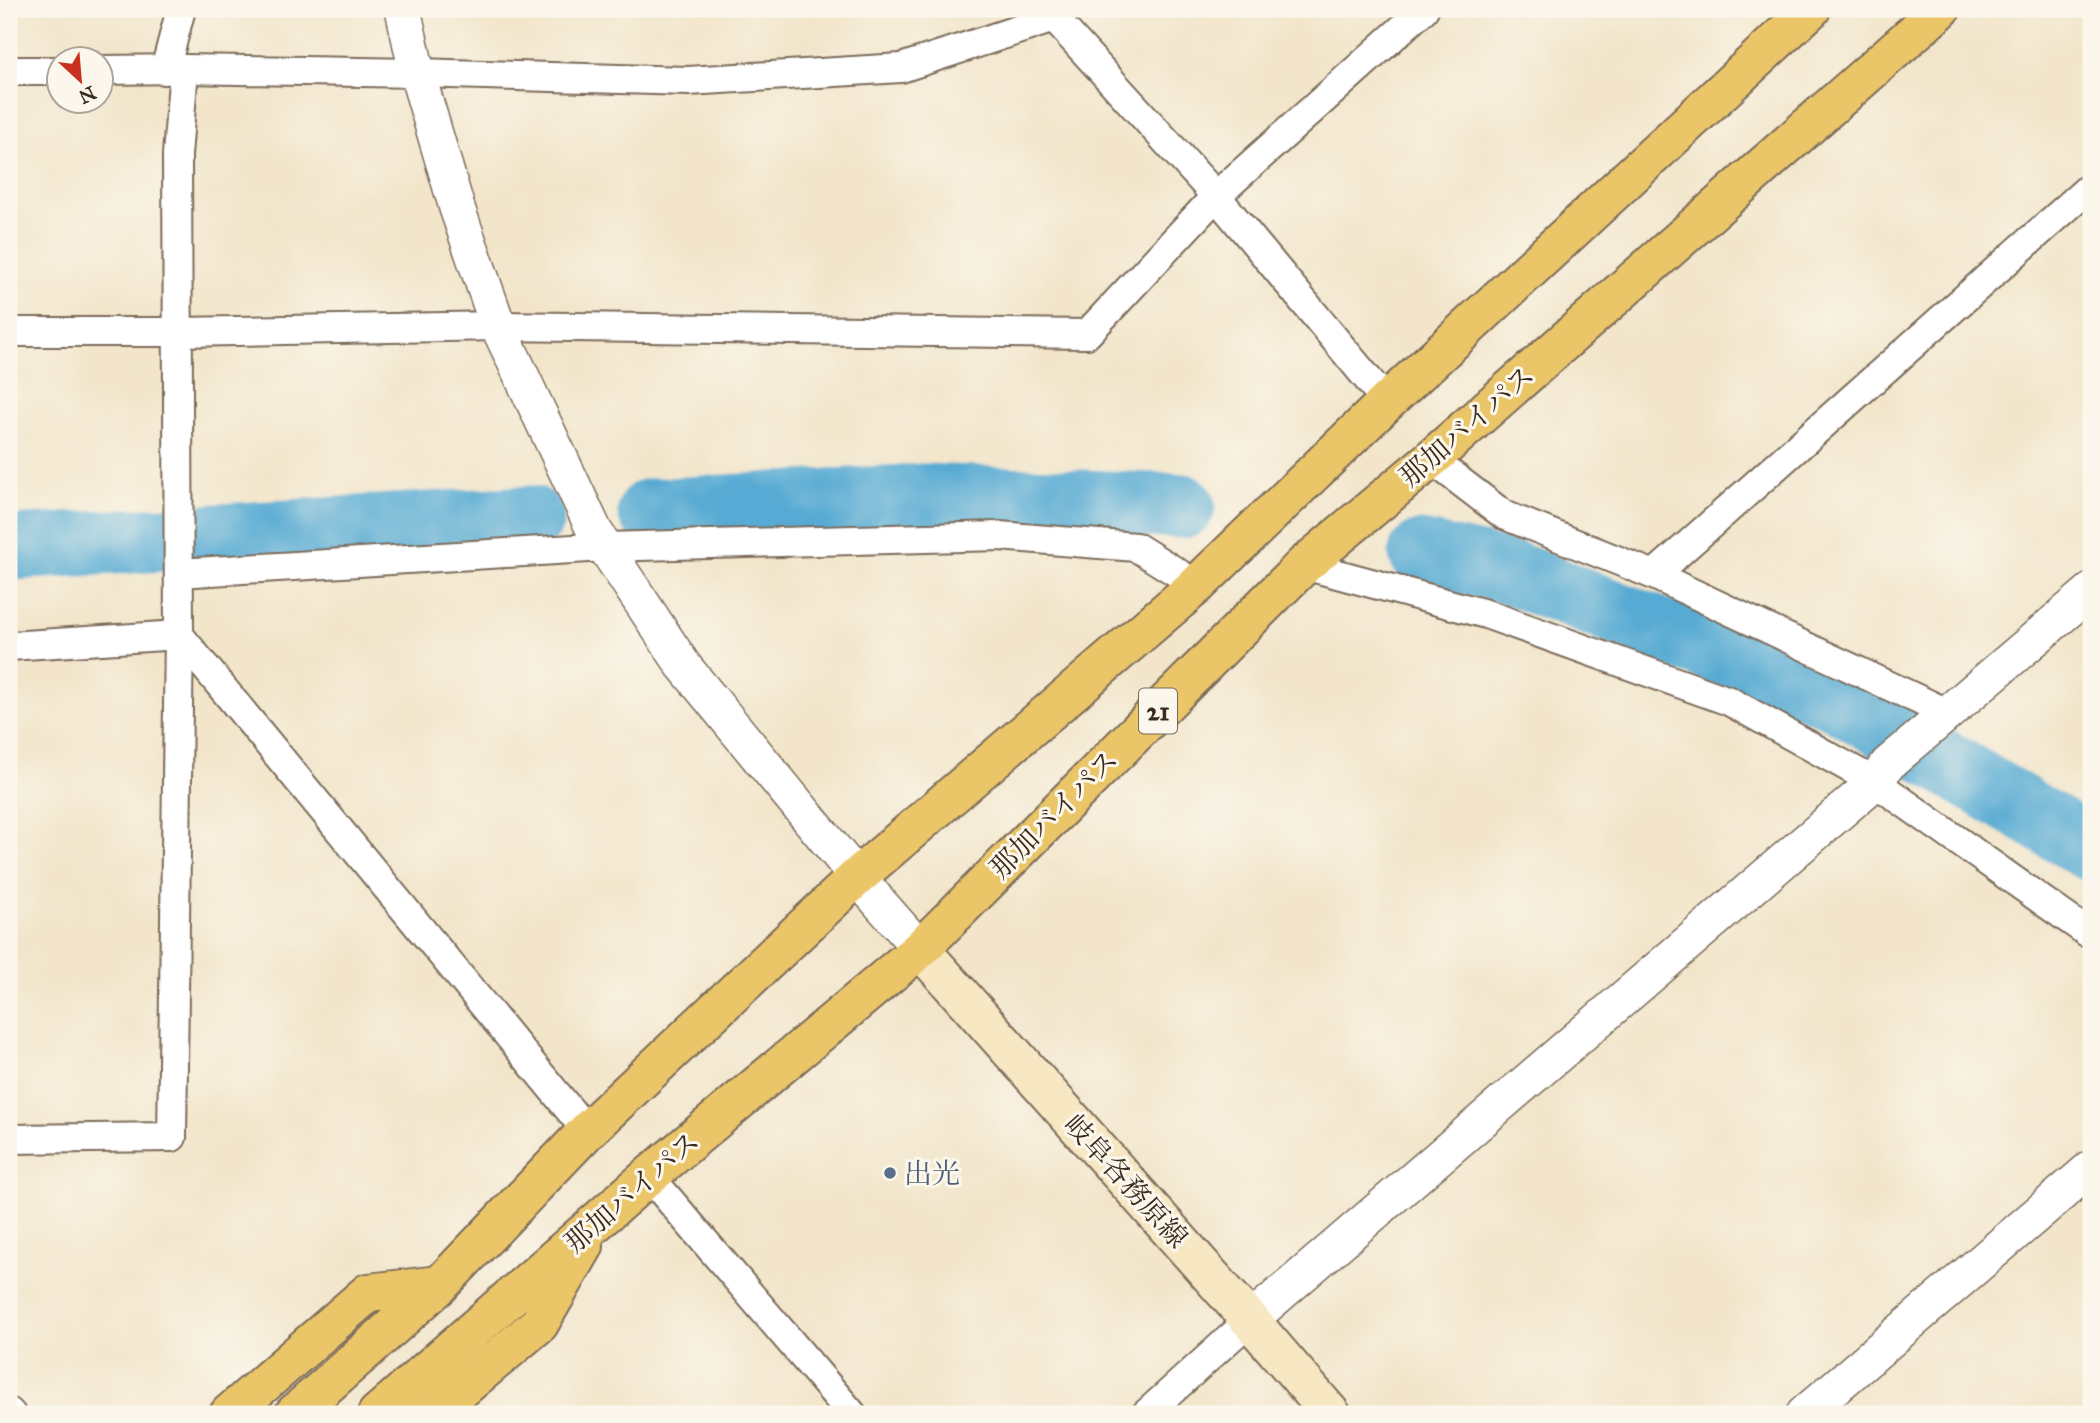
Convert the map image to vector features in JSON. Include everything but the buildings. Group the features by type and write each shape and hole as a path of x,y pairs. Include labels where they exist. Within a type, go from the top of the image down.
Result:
{"highway":[{"name":"21","path":"294,1414 440,1284 587,1131 857,877 1197,585 1387,402 1811,9"},
{"name":"那加バイパス","path":"377,1414 649,1176 920,948 1304,565 1431,459 1941,9"},
{"path":"432,1414 540,1324 599,1219"},
{"path":"229,1414 368,1293 440,1284"}],"main road":[{"name":"岐阜各務原線","path":"920,948 1331,1414"}],"street":[{"path":"9,1139 172,1138 180,521 174,69 181,9"},
{"path":"403,9 417,72 457,208 498,326 595,532 683,665 857,877 920,948"},
{"path":"9,332 498,326 1087,334 1216,196 1424,9"},
{"path":"116,70 417,72 688,81 901,68 1052,14 1216,196 1387,402"},
{"path":"9,71 46,71"},
{"path":"1654,575 2091,186"},
{"path":"1431,459 1504,515 1654,575 1938,722"},
{"path":"179,562 999,536 1136,547 1197,585"},
{"path":"1304,565 1486,614 1728,701 1881,773 2091,935"},
{"path":"1146,1414 1250,1320 2091,591"},
{"path":"9,646 179,635"},
{"path":"179,635 587,1131"},
{"path":"1804,1414 2091,1168"},
{"path":"649,1176 852,1414"}],"waterway":[{"path":"650,511 923,496 1183,506"},
{"path":"9,548 532,518"},
{"path":"1421,553 1512,573 1836,698 2091,849"}],"place":[{"name":"出光","path":"890,1173"}]}
